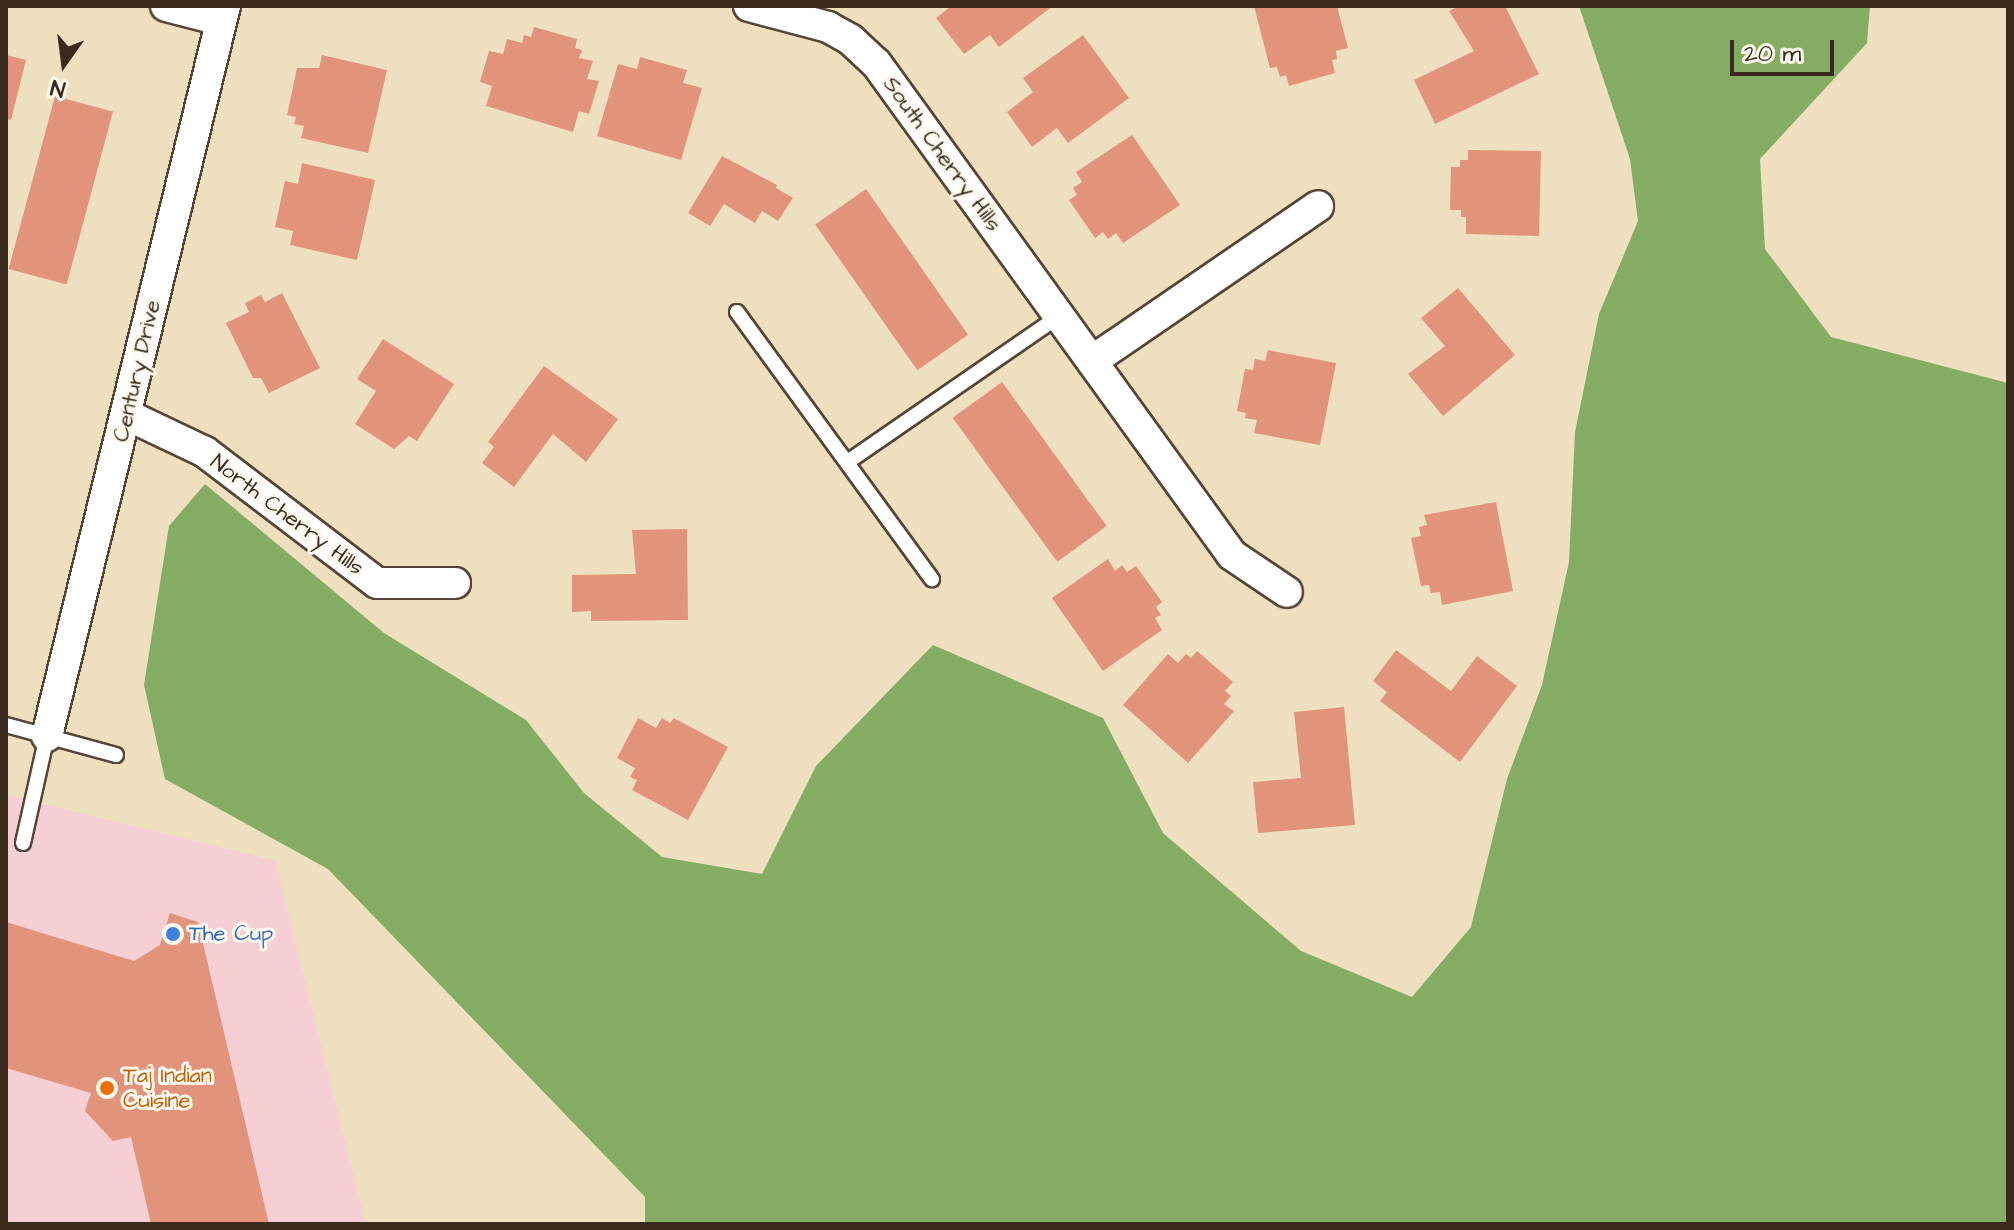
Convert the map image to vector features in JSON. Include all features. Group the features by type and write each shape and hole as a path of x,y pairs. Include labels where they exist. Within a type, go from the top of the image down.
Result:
{"street":[{"path":"166,6 222,13"},
{"name":"South Cherry Hills","path":"749,6 828,27 851,40 876,63 1232,555 1287,592"},
{"name":"Century Drive","path":"47,736 222,13"},
{"path":"1092,361 1318,206"},
{"name":"North Cherry Hills","path":"127,415 205,452 377,583 455,583"}],"lane":[{"path":"737,312 849,461 932,579"},
{"path":"849,461 1059,316"},
{"path":"6,725 116,755"},
{"path":"23,843 47,736"}],"shaded area":[{"path":"6,795 276,861 366,1224 6,1224"}],"green space":[{"path":"1579,6 1870,6 1867,43 1760,159 1765,249 1831,337 2008,383 2008,1224 645,1224 645,1197 328,869 165,779 144,685 169,526 205,484 384,633 526,720 584,793 662,857 762,874 816,766 933,645 1103,718 1163,833 1301,951 1412,997 1471,927 1507,779 1542,685 1569,562 1575,432 1599,314 1638,221 1630,159"}],"building":[{"path":"951,6 1053,6 999,47 990,35 964,54 936,18"},
{"path":"1254,6 1337,6 1348,48 1336,51 1337,59 1332,60 1335,73 1289,86 1286,75 1280,77 1277,67 1270,68"},
{"path":"1460,6 1505,6 1539,74 1435,124 1414,80 1474,51 1449,11"},
{"path":"534,27 577,39 575,48 582,50 579,58 593,61 587,79 599,81 589,114 579,111 573,132 486,106 492,86 480,82 489,51 503,54 507,39 522,43 524,35 531,37"},
{"path":"1083,35 1129,98 1068,143 1057,128 1032,147 1007,112 1033,92 1023,78"},
{"path":"6,55 26,60 11,120 6,119"},
{"path":"322,55 387,70 368,153 301,138 304,126 294,124 296,117 287,115 297,68 319,68"},
{"path":"640,57 687,70 683,83 702,88 681,160 597,136 618,64 637,69"},
{"path":"55,96 113,112 67,284 9,269"},
{"path":"1132,135 1180,205 1123,243 1116,233 1108,239 1103,232 1095,238 1069,200 1077,195 1073,188 1082,182 1076,172"},
{"path":"1468,150 1541,151 1539,236 1466,234 1466,217 1461,217 1461,210 1450,210 1451,167 1460,167 1460,160 1468,160"},
{"path":"722,156 777,185 776,188 793,198 778,221 762,211 755,223 724,204 710,226 688,213"},
{"path":"302,163 375,180 357,260 290,245 293,231 275,227 285,181 298,184"},
{"path":"866,189 968,335 917,370 815,225"},
{"path":"1458,288 1515,355 1443,416 1408,374 1445,346 1421,318"},
{"path":"282,293 320,368 269,393 261,378 253,378 226,323 249,312 245,303 261,295 265,302"},
{"path":"383,339 454,384 417,441 409,436 394,449 355,424 376,391 357,379"},
{"path":"1268,350 1336,363 1320,445 1254,433 1257,420 1245,418 1246,413 1237,411 1245,369 1253,370 1255,359 1265,361"},
{"path":"544,366 618,419 586,462 553,434 514,487 482,463 494,447 488,442"},
{"path":"1002,382 1107,526 1057,562 953,418"},
{"path":"1496,502 1513,591 1442,605 1440,592 1431,593 1429,585 1421,586 1411,538 1421,536 1419,527 1427,525 1424,515"},
{"path":"687,529 688,620 591,621 591,611 572,612 572,575 636,574 632,530"},
{"path":"1108,559 1115,571 1122,565 1127,572 1136,566 1162,602 1156,607 1161,615 1155,618 1162,630 1103,671 1052,598"},
{"path":"1396,650 1451,691 1477,656 1517,686 1460,762 1380,701 1387,692 1373,681"},
{"path":"1197,651 1233,682 1225,691 1231,696 1224,704 1234,711 1188,763 1123,705 1168,654 1178,663 1186,654 1191,658"},
{"path":"1344,707 1355,825 1258,833 1253,782 1301,778 1294,712"},
{"path":"638,718 656,728 662,718 670,723 674,718 728,747 688,820 632,790 637,780 630,777 635,768 617,758"},
{"path":"170,913 198,922 269,1224 151,1224 131,1137 113,1141 85,1111 91,1093 6,1068 6,922 134,961 160,945"}],"place":[{"name":"The Cup","path":"173,934"},
{"name":"Taj Indian Cuisine","path":"107,1088"}]}
